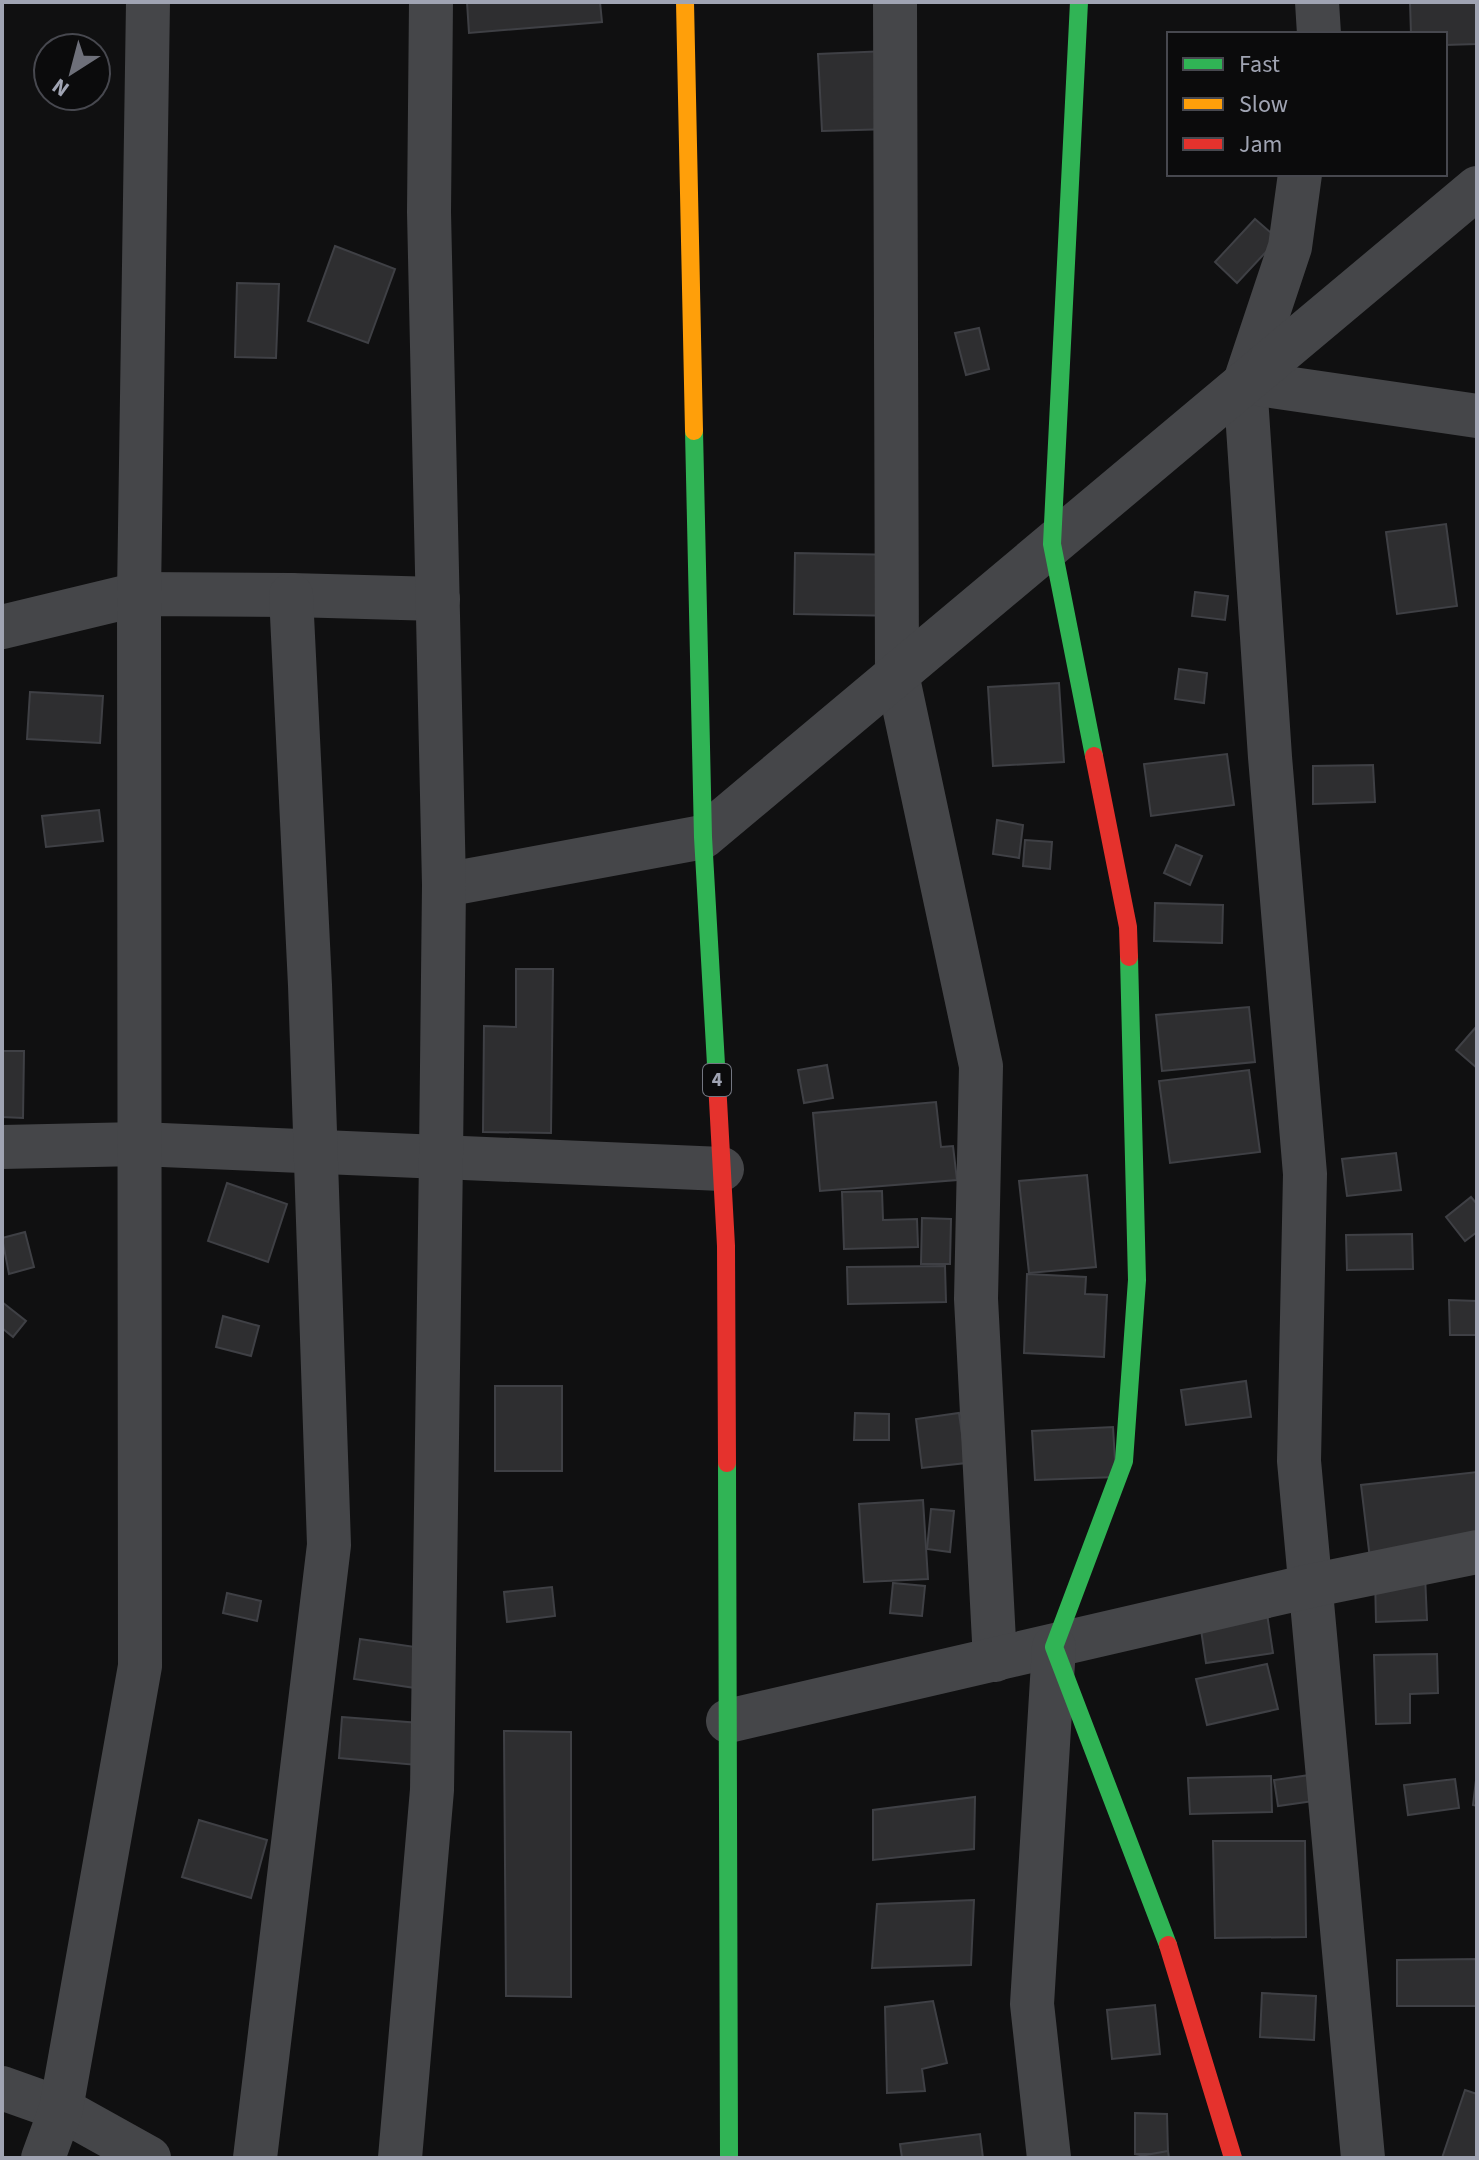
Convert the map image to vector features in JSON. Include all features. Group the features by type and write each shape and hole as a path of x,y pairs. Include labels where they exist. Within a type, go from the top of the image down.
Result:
{"main road":[{"name":"4","path":"685,2 703,837 726,1246 729,2158"},
{"path":"1079,2 1052,544 1128,927 1137,1280 1124,1461 1054,1647 1162,1926 1233,2158"}],"street":[{"path":"43,2158 61,2109 140,1666 139,594 148,2"},
{"path":"400,2158 432,1790 444,885 429,212 431,2"},
{"path":"895,2 897,674 981,1066 976,1299 995,1660"},
{"path":"1317,2 1319,32"},
{"path":"1300,176 1290,247 1245,382 1270,757 1305,1174 1299,1461 1363,2158"},
{"path":"444,885 703,837 1477,188"},
{"path":"1245,382 1477,416"},
{"path":"2,627 139,594 438,599"},
{"path":"255,2158 329,1545 310,985 291,595"},
{"path":"2,1147 139,1144 722,1169"},
{"path":"728,1721 1310,1586 1477,1552"},
{"path":"1049,2158 1032,2004 1054,1647"},
{"path":"2,2088 61,2109 149,2158"}],"building":[{"path":"467,2 600,2 602,22 469,33"},
{"path":"1410,2 1477,2 1477,44 1447,45 1447,32 1411,32"},
{"path":"887,51 891,129 822,131 818,54"},
{"path":"1255,219 1278,239 1237,283 1215,262"},
{"path":"335,246 395,269 368,343 308,321"},
{"path":"237,283 279,284 276,358 235,357"},
{"path":"979,328 989,369 966,375 955,333"},
{"path":"1446,524 1457,606 1397,614 1386,532"},
{"path":"795,553 901,555 900,616 794,614"},
{"path":"1195,592 1228,596 1225,620 1192,616"},
{"path":"1179,669 1207,673 1204,703 1175,699"},
{"path":"1059,683 1064,762 993,766 988,687"},
{"path":"30,692 103,696 100,743 27,739"},
{"path":"1227,754 1234,805 1151,816 1144,764"},
{"path":"1373,765 1375,802 1313,804 1313,766"},
{"path":"99,810 103,841 46,847 42,816"},
{"path":"997,820 1023,825 1019,858 993,854"},
{"path":"1025,840 1052,842 1050,869 1023,866"},
{"path":"1176,845 1202,856 1190,885 1164,873"},
{"path":"1155,903 1223,905 1222,943 1154,941"},
{"path":"516,969 553,969 551,1133 483,1132 484,1026 516,1027"},
{"path":"1249,1007 1255,1062 1162,1071 1156,1015"},
{"path":"1477,1028 1477,1068 1456,1050"},
{"path":"2,1051 24,1051 23,1118 2,1117"},
{"path":"827,1065 833,1098 804,1103 798,1070"},
{"path":"1249,1070 1260,1152 1170,1163 1159,1081"},
{"path":"936,1102 941,1147 953,1146 957,1180 820,1191 813,1113"},
{"path":"1396,1153 1401,1190 1347,1196 1342,1159"},
{"path":"1087,1175 1096,1267 1029,1273 1019,1181"},
{"path":"227,1183 287,1204 268,1262 208,1241"},
{"path":"882,1191 883,1220 917,1219 918,1247 844,1249 842,1192"},
{"path":"1471,1197 1477,1204 1477,1232 1465,1241 1446,1217"},
{"path":"922,1218 951,1219 950,1264 921,1264"},
{"path":"25,1232 34,1267 9,1274 2,1238"},
{"path":"1412,1234 1413,1269 1347,1270 1346,1235"},
{"path":"945,1266 946,1302 848,1304 847,1267"},
{"path":"1027,1274 1086,1277 1085,1294 1107,1295 1104,1357 1024,1353"},
{"path":"1449,1300 1477,1301 1477,1335 1450,1335"},
{"path":"2,1302 26,1321 13,1337 2,1328"},
{"path":"223,1316 259,1326 251,1356 216,1347"},
{"path":"1246,1381 1251,1417 1186,1425 1181,1390"},
{"path":"495,1386 562,1386 562,1471 495,1471"},
{"path":"855,1413 889,1414 889,1440 854,1440"},
{"path":"959,1413 966,1463 922,1468 916,1419"},
{"path":"1113,1427 1116,1477 1035,1480 1032,1431"},
{"path":"1477,1472 1477,1546 1370,1559 1361,1485"},
{"path":"923,1500 928,1579 864,1582 859,1504"},
{"path":"931,1509 954,1511 950,1552 927,1549"},
{"path":"1425,1575 1427,1620 1376,1622 1375,1576"},
{"path":"893,1583 925,1586 922,1616 890,1613"},
{"path":"552,1587 555,1616 507,1622 504,1592"},
{"path":"227,1593 261,1601 257,1621 223,1613"},
{"path":"1264,1594 1273,1653 1206,1663 1197,1603"},
{"path":"360,1639 429,1649 422,1689 354,1679"},
{"path":"1437,1654 1438,1693 1410,1694 1410,1723 1376,1724 1374,1655"},
{"path":"1267,1664 1278,1709 1207,1725 1196,1679"},
{"path":"342,1717 420,1723 417,1765 339,1758"},
{"path":"504,1731 571,1732 571,1997 506,1996"},
{"path":"1477,1772 1477,1806 1473,1805"},
{"path":"1310,1775 1314,1801 1278,1806 1274,1780"},
{"path":"1271,1776 1272,1812 1190,1814 1188,1778"},
{"path":"1455,1779 1459,1808 1408,1815 1404,1785"},
{"path":"975,1797 974,1849 873,1860 873,1810"},
{"path":"199,1820 267,1840 251,1898 182,1877"},
{"path":"1213,1841 1305,1841 1306,1937 1215,1938"},
{"path":"974,1900 971,1965 872,1968 877,1904"},
{"path":"1477,1959 1477,2006 1397,2006 1397,1960"},
{"path":"1262,1993 1316,1996 1314,2040 1260,2037"},
{"path":"933,2001 947,2063 922,2069 925,2091 887,2093 885,2007"},
{"path":"1155,2005 1160,2054 1112,2059 1107,2010"},
{"path":"1465,2090 1477,2094 1477,2158 1442,2158"},
{"path":"1135,2113 1167,2114 1168,2154 1135,2154"},
{"path":"980,2134 983,2158 902,2158 900,2144"},
{"path":"1168,2151 1169,2158 1129,2158"}],"traffic: fast":[{"path":"1079,2 1052,544 1094,756"},
{"path":"694,431 703,837 717,1082"},
{"path":"1129,957 1137,1280 1124,1461 1054,1647 1168,1945"},
{"path":"727,1463 729,2158"}],"traffic: slow":[{"path":"685,2 694,431"}],"traffic: jam":[{"path":"1094,756 1128,927 1129,957"},
{"path":"717,1082 726,1246 727,1463"},
{"path":"1168,1945 1233,2158"}]}
